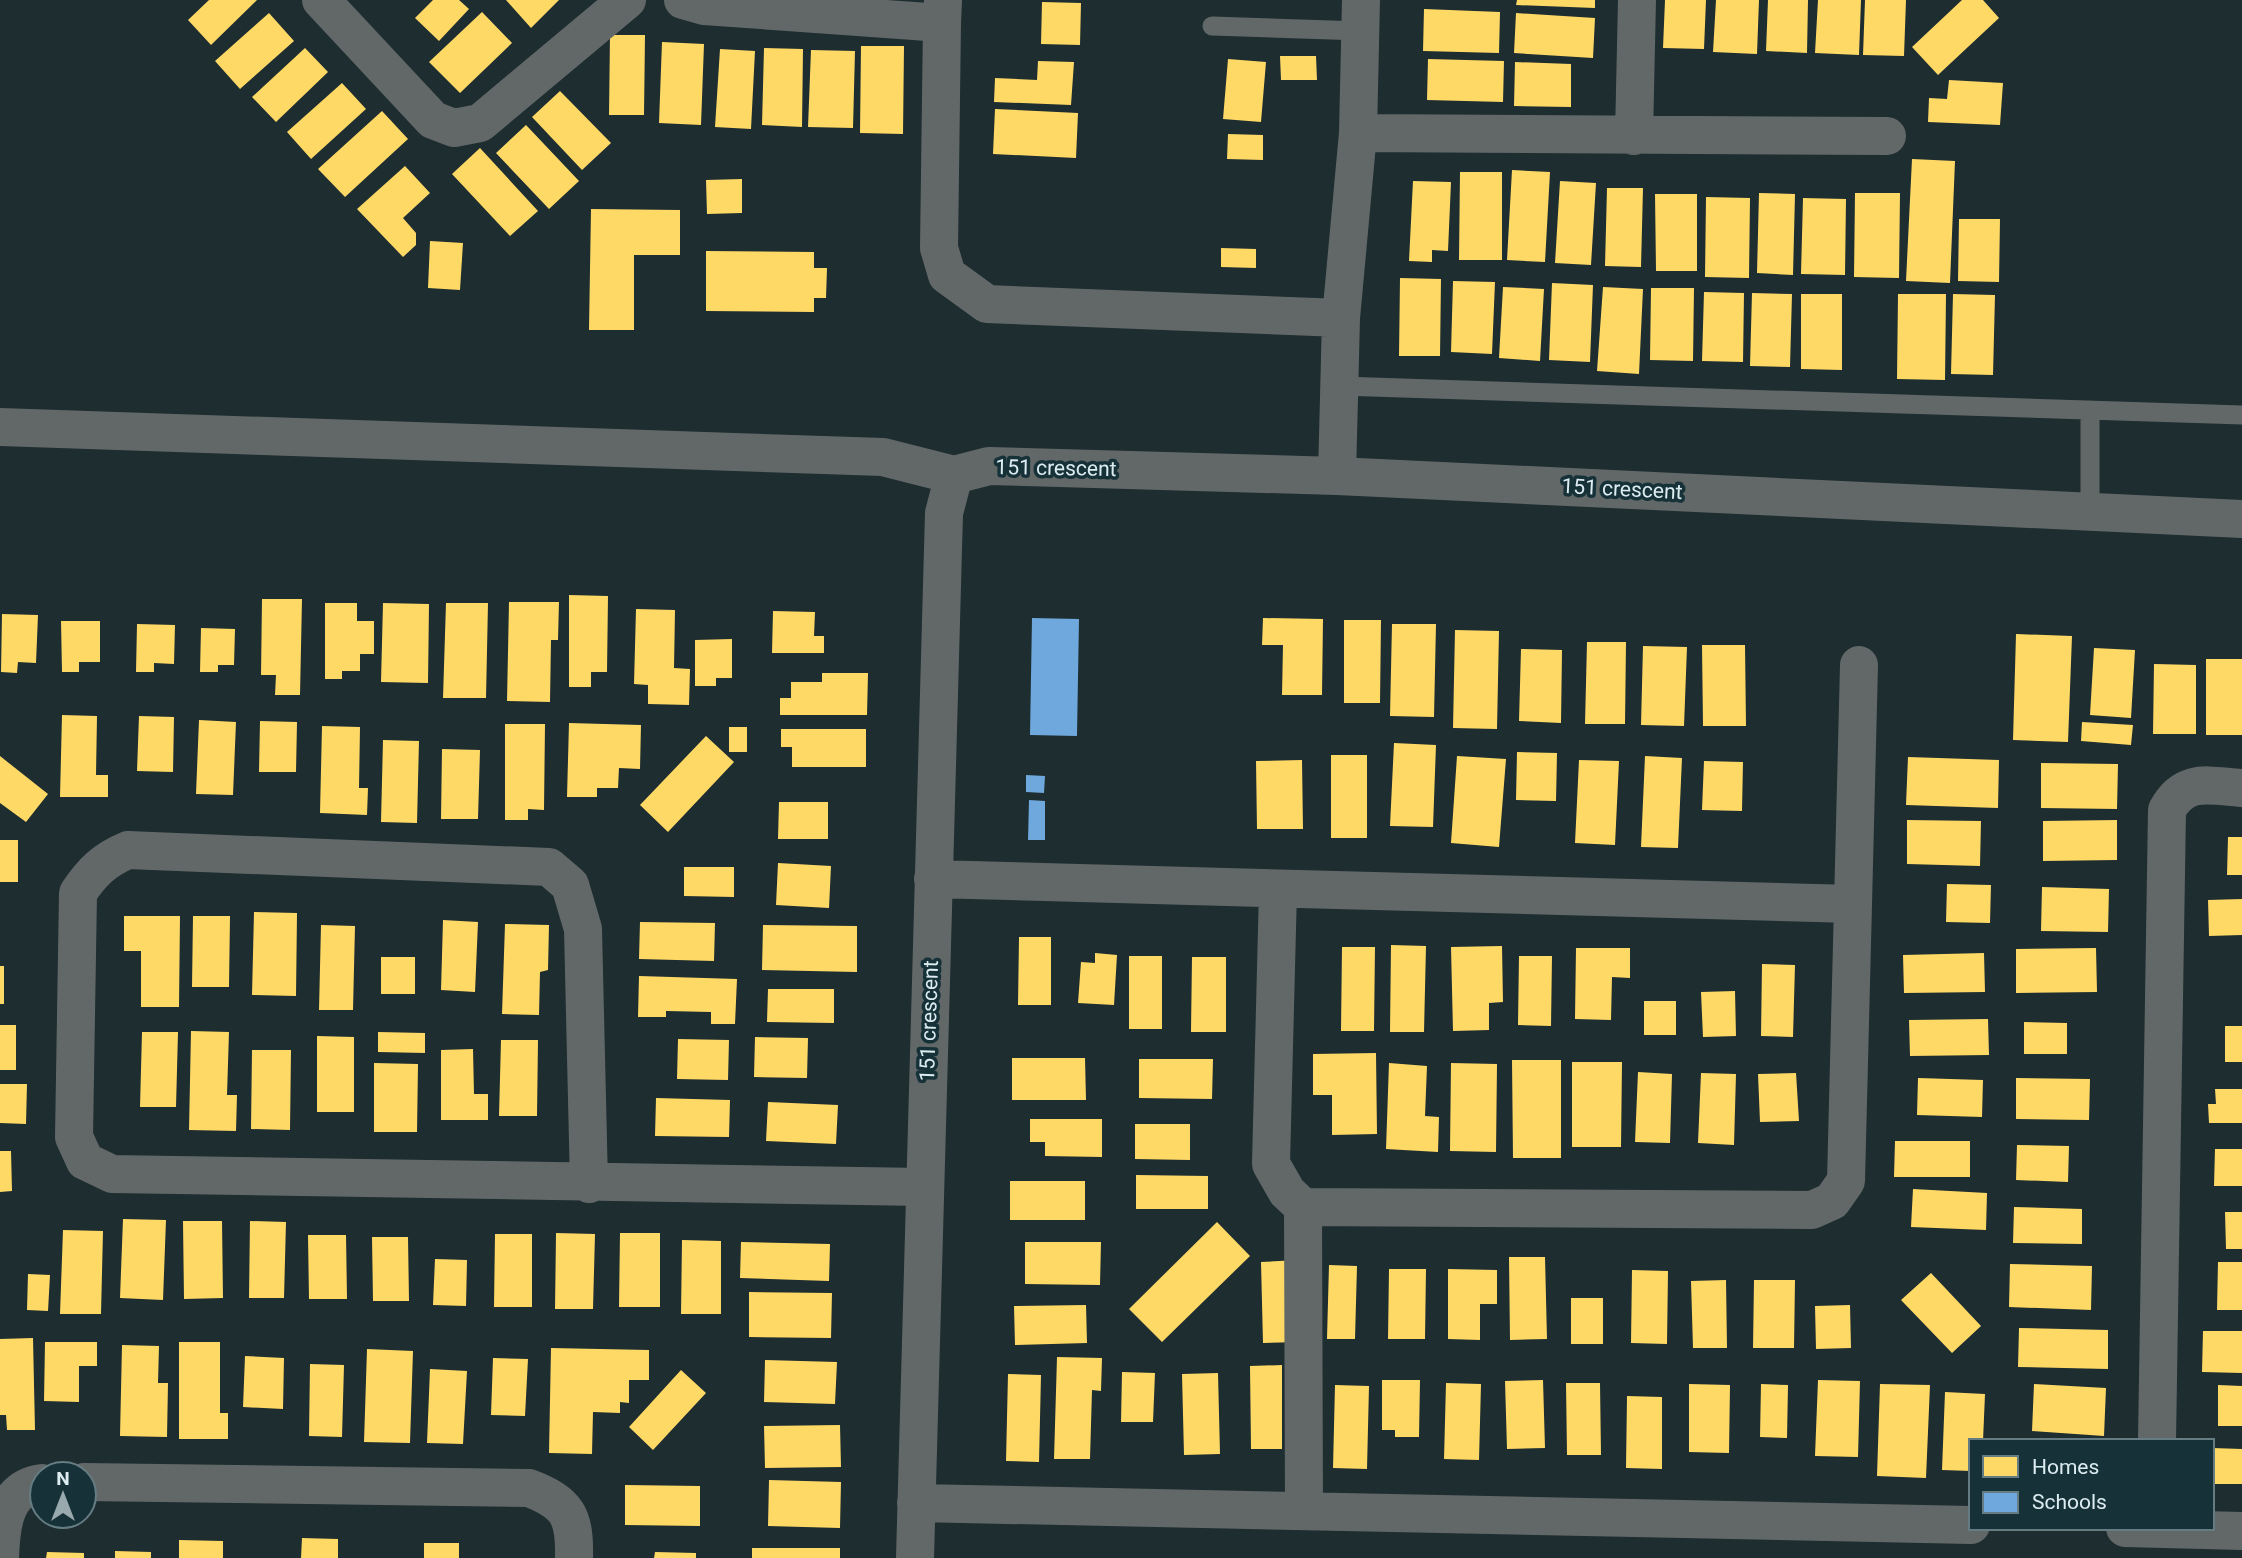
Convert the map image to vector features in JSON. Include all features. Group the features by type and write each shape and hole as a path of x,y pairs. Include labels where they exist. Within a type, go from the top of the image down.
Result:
{"street":[{"path":"321,0 433,120 453,128 480,123 628,0"},
{"path":"683,0 704,6 943,12 939,248 947,275 987,304 1341,318"},
{"path":"1634,136 1637,0"},
{"path":"1337,476 1341,318 1358,133 1361,15"},
{"path":"1358,133 1887,136"},
{"path":"0,427 883,457 954,475"},
{"name":"151 crescent","path":"915,1558 944,513 954,475 989,466 1337,476 2242,519"},
{"path":"1278,890 1271,1164 1287,1192 1303,1207 1812,1210 1832,1201 1846,1181 1859,664"},
{"path":"2157,1439 2166,810 2175,794 2193,785 2242,788"},
{"path":"589,1184 583,929 570,885 549,867 128,850 109,858 93,871 78,893 74,1137 85,1161 112,1174 589,1184 924,1187"},
{"path":"933,879 1853,904"},
{"path":"1303,1207 1304,1511"},
{"path":"98,1482 529,1488 552,1497 569,1513 574,1538 574,1558"},
{"path":"0,1558 1,1526 8,1506 19,1493 28,1489"},
{"path":"916,1503 1969,1525"},
{"path":"2199,1530 2242,1531"}],"lane":[{"path":"1212,26 1361,15"},
{"path":"1340,386 2242,415"},
{"path":"2090,410 2090,511"}],"building: Homes":[{"path":"209,0 257,0 211,45 188,20"},
{"path":"433,0 459,0 469,9 439,41 415,18"},
{"path":"506,0 559,0 531,28"},
{"path":"1517,0 1595,0 1595,8 1516,5"},
{"path":"1665,0 1706,0 1704,49 1663,48"},
{"path":"1716,0 1759,0 1757,54 1713,52"},
{"path":"1768,0 1808,0 1807,53 1766,51"},
{"path":"1818,0 1861,0 1859,55 1815,53"},
{"path":"1865,0 1906,0 1904,56 1863,55"},
{"path":"1962,0 1983,0 1999,18 1938,75 1912,47"},
{"path":"1042,2 1081,3 1080,45 1041,44"},
{"path":"1424,9 1500,12 1499,53 1423,51"},
{"path":"482,12 512,43 460,93 429,62"},
{"path":"269,13 294,41 240,89 215,61"},
{"path":"1516,13 1595,18 1593,58 1514,53"},
{"path":"610,35 645,35 644,115 609,115"},
{"path":"662,42 704,44 701,125 659,123"},
{"path":"861,46 904,46 903,134 860,133"},
{"path":"305,48 328,72 276,122 252,97"},
{"path":"764,48 803,49 802,127 762,125"},
{"path":"720,49 755,51 751,129 715,127"},
{"path":"811,50 855,51 853,128 808,127"},
{"path":"1280,56 1316,56 1317,80 1281,80"},
{"path":"1228,59 1266,62 1261,122 1223,119"},
{"path":"1428,59 1504,61 1503,102 1427,100"},
{"path":"1038,61 1074,62 1071,105 994,102 995,78 1037,80"},
{"path":"1515,62 1571,64 1571,107 1514,106"},
{"path":"1949,80 2003,83 2000,125 1928,122 1929,98 1947,99"},
{"path":"342,83 366,109 311,159 287,132"},
{"path":"560,91 611,143 582,170 532,117"},
{"path":"995,109 1078,113 1076,158 993,154"},
{"path":"382,111 408,139 345,197 318,169"},
{"path":"526,125 579,181 549,209 496,153"},
{"path":"1228,134 1263,135 1263,160 1227,159"},
{"path":"480,148 538,211 510,236 452,174"},
{"path":"1912,159 1955,161 1950,283 1906,281"},
{"path":"405,166 430,193 403,218 416,233 416,245 403,257 357,209"},
{"path":"1512,170 1550,172 1545,262 1507,260"},
{"path":"1460,172 1502,172 1502,260 1459,260"},
{"path":"742,179 742,213 707,214 706,180"},
{"path":"1413,181 1451,182 1448,251 1432,250 1432,262 1409,261"},
{"path":"1560,181 1596,183 1591,265 1555,263"},
{"path":"1607,188 1643,188 1641,267 1605,266"},
{"path":"1759,193 1795,194 1793,275 1757,273"},
{"path":"1855,193 1900,193 1899,278 1854,277"},
{"path":"1655,194 1697,194 1697,271 1656,271"},
{"path":"1706,197 1750,198 1749,278 1705,277"},
{"path":"1803,198 1846,199 1845,275 1801,274"},
{"path":"591,209 680,210 680,255 634,255 634,330 589,330"},
{"path":"1959,219 2000,219 1999,282 1958,281"},
{"path":"430,241 463,243 460,290 428,288"},
{"path":"1221,248 1256,249 1256,268 1221,267"},
{"path":"706,251 814,252 814,268 827,268 826,298 814,298 814,312 706,311"},
{"path":"1400,278 1441,279 1440,356 1399,356"},
{"path":"1453,281 1495,282 1492,354 1451,352"},
{"path":"1552,283 1593,285 1590,362 1549,360"},
{"path":"1503,287 1544,289 1540,361 1499,358"},
{"path":"1603,287 1643,289 1639,374 1597,371"},
{"path":"1651,288 1694,288 1693,361 1650,360"},
{"path":"1704,292 1744,293 1743,362 1702,361"},
{"path":"1752,293 1792,294 1790,367 1750,366"},
{"path":"1801,294 1842,294 1842,370 1801,369"},
{"path":"1898,294 1946,294 1945,380 1897,379"},
{"path":"1953,294 1995,295 1993,375 1951,374"},
{"path":"569,595 608,596 607,672 591,672 591,687 569,687"},
{"path":"262,599 302,599 300,695 275,695 276,675 261,675"},
{"path":"509,602 559,602 558,640 551,640 550,702 507,701"},
{"path":"325,603 357,603 357,621 374,621 374,654 360,654 360,671 342,671 342,679 325,679"},
{"path":"383,603 429,604 428,683 381,682"},
{"path":"446,603 488,603 486,698 443,698"},
{"path":"636,609 675,610 674,668 690,669 689,705 648,704 648,685 634,684"},
{"path":"773,611 815,612 814,636 824,636 824,653 772,653"},
{"path":"2,614 38,615 36,663 18,662 17,673 1,672"},
{"path":"1263,618 1323,619 1322,695 1282,695 1283,645 1262,645"},
{"path":"1344,620 1381,620 1380,703 1344,703"},
{"path":"61,621 100,621 100,662 79,662 79,672 62,672"},
{"path":"137,624 175,625 174,664 154,663 154,672 136,672"},
{"path":"1392,624 1436,624 1434,717 1390,716"},
{"path":"201,628 235,629 234,665 218,665 218,672 200,672"},
{"path":"1455,630 1499,631 1497,729 1453,728"},
{"path":"2016,634 2072,636 2068,742 2013,740"},
{"path":"732,639 732,678 716,678 716,686 695,686 695,640"},
{"path":"1587,642 1626,642 1625,724 1585,724"},
{"path":"1702,645 1745,645 1746,726 1703,726"},
{"path":"1643,646 1687,647 1684,726 1641,725"},
{"path":"2094,648 2135,650 2131,718 2090,715"},
{"path":"1521,649 1562,650 1561,723 1519,721"},
{"path":"2206,659 2242,659 2242,735 2206,735"},
{"path":"2154,664 2196,665 2196,734 2153,734"},
{"path":"822,673 868,673 867,715 780,715 780,698 791,698 791,682 822,682"},
{"path":"62,715 97,716 96,775 108,775 108,797 60,797"},
{"path":"139,716 174,717 173,772 137,771"},
{"path":"199,720 236,722 233,795 196,794"},
{"path":"260,721 297,722 296,772 259,772"},
{"path":"2082,722 2133,725 2131,745 2081,741"},
{"path":"569,723 641,725 640,769 619,768 618,788 597,788 597,797 567,797"},
{"path":"505,724 545,724 544,810 528,809 528,820 505,820"},
{"path":"322,726 360,727 359,788 368,788 367,815 320,813"},
{"path":"729,727 747,727 747,752 729,752"},
{"path":"781,729 866,729 866,767 792,767 792,747 781,747"},
{"path":"706,736 734,762 668,832 640,805"},
{"path":"383,740 419,741 417,823 381,822"},
{"path":"1394,743 1436,745 1433,827 1390,826"},
{"path":"442,749 480,750 478,819 441,819"},
{"path":"1517,752 1557,753 1556,801 1516,800"},
{"path":"1331,755 1367,755 1367,838 1331,838"},
{"path":"0,756 48,794 26,822 0,803"},
{"path":"1457,756 1506,759 1499,847 1451,843"},
{"path":"1645,756 1682,758 1678,848 1641,847"},
{"path":"1908,757 1999,760 1998,808 1906,805"},
{"path":"1302,760 1303,829 1257,829 1256,761"},
{"path":"1579,760 1619,761 1615,845 1575,843"},
{"path":"1704,761 1743,762 1742,811 1702,810"},
{"path":"2041,763 2118,764 2117,809 2041,808"},
{"path":"779,802 828,802 828,839 778,839"},
{"path":"1907,820 1981,821 1980,866 1907,864"},
{"path":"2117,820 2117,860 2043,861 2043,821"},
{"path":"2228,837 2242,837 2242,875 2227,875"},
{"path":"0,840 18,840 18,882 0,882"},
{"path":"778,863 831,866 829,908 776,905"},
{"path":"684,867 734,867 734,897 684,896"},
{"path":"1947,884 1991,885 1990,923 1946,922"},
{"path":"2042,887 2109,889 2108,932 2041,931"},
{"path":"2242,899 2242,935 2209,936 2208,900"},
{"path":"254,912 297,913 296,996 252,995"},
{"path":"124,916 180,916 179,1007 141,1007 141,951 124,951"},
{"path":"193,916 230,916 229,987 192,987"},
{"path":"443,920 478,922 475,992 441,990"},
{"path":"640,922 715,923 714,961 639,959"},
{"path":"505,924 549,925 548,970 540,972 539,1015 502,1014"},
{"path":"321,925 355,926 353,1010 319,1010"},
{"path":"763,925 857,926 857,972 762,970"},
{"path":"1019,937 1051,937 1051,1005 1018,1005"},
{"path":"1391,945 1426,946 1424,1032 1390,1032"},
{"path":"1502,946 1503,1002 1489,1003 1489,1030 1453,1031 1451,947"},
{"path":"1342,947 1375,947 1374,1031 1341,1031"},
{"path":"1576,948 1630,948 1630,978 1612,977 1611,1020 1575,1019"},
{"path":"2096,948 2097,992 2016,993 2016,949"},
{"path":"1095,953 1117,955 1114,1005 1078,1003 1081,962 1095,963"},
{"path":"1984,953 1985,992 1904,993 1903,955"},
{"path":"1129,956 1162,956 1162,1029 1129,1029"},
{"path":"1519,956 1552,956 1551,1026 1518,1025"},
{"path":"381,957 415,957 415,994 381,994"},
{"path":"1192,957 1226,957 1226,1032 1191,1032"},
{"path":"1762,964 1795,965 1793,1037 1761,1036"},
{"path":"0,966 4,966 4,1004 0,1004"},
{"path":"639,976 737,979 735,1024 711,1024 711,1012 666,1011 666,1017 638,1017"},
{"path":"768,989 834,989 834,1023 767,1022"},
{"path":"1735,991 1736,1036 1703,1037 1701,992"},
{"path":"1644,1001 1676,1001 1676,1035 1644,1035"},
{"path":"1988,1019 1989,1055 1910,1056 1909,1020"},
{"path":"2024,1022 2067,1023 2067,1054 2024,1054"},
{"path":"0,1025 16,1025 16,1070 0,1070"},
{"path":"2225,1026 2242,1026 2242,1062 2225,1062"},
{"path":"191,1031 229,1032 227,1095 237,1095 236,1131 189,1130"},
{"path":"142,1032 178,1032 176,1107 140,1107"},
{"path":"378,1032 425,1033 425,1053 378,1052"},
{"path":"317,1036 354,1037 354,1112 317,1112"},
{"path":"755,1037 808,1038 807,1078 754,1077"},
{"path":"678,1039 729,1040 728,1080 677,1079"},
{"path":"501,1040 538,1040 537,1116 499,1116"},
{"path":"473,1049 474,1094 488,1094 488,1120 441,1120 441,1050"},
{"path":"252,1050 291,1050 290,1130 251,1129"},
{"path":"1376,1053 1377,1134 1332,1135 1332,1095 1313,1095 1313,1054"},
{"path":"1012,1058 1085,1058 1086,1100 1012,1100"},
{"path":"1139,1059 1213,1059 1212,1099 1139,1098"},
{"path":"1512,1060 1561,1060 1561,1158 1513,1158"},
{"path":"1572,1062 1622,1062 1621,1147 1572,1147"},
{"path":"374,1063 418,1064 417,1132 374,1132"},
{"path":"1389,1063 1427,1066 1425,1116 1439,1117 1438,1152 1386,1149"},
{"path":"1451,1063 1497,1064 1496,1152 1450,1151"},
{"path":"1638,1072 1672,1074 1670,1143 1635,1142"},
{"path":"1701,1073 1736,1074 1734,1145 1698,1143"},
{"path":"1796,1073 1799,1121 1760,1122 1758,1074"},
{"path":"1918,1078 1983,1080 1982,1117 1917,1115"},
{"path":"2016,1078 2090,1079 2089,1120 2016,1119"},
{"path":"0,1084 27,1084 26,1124 0,1123"},
{"path":"2215,1089 2242,1089 2242,1123 2209,1123 2208,1104 2216,1104"},
{"path":"656,1098 730,1100 729,1137 655,1136"},
{"path":"768,1102 838,1105 836,1144 766,1141"},
{"path":"1030,1119 1102,1119 1102,1157 1045,1156 1045,1142 1030,1142"},
{"path":"1135,1124 1190,1124 1190,1160 1135,1159"},
{"path":"1895,1141 1970,1141 1970,1177 1894,1177"},
{"path":"2017,1145 2069,1146 2068,1182 2016,1180"},
{"path":"2215,1149 2242,1149 2242,1186 2214,1186"},
{"path":"0,1151 11,1151 12,1191 0,1192"},
{"path":"1136,1175 1208,1176 1208,1209 1136,1209"},
{"path":"1010,1181 1085,1181 1085,1220 1010,1220"},
{"path":"1913,1189 1987,1193 1986,1230 1911,1227"},
{"path":"2014,1207 2082,1209 2082,1244 2013,1243"},
{"path":"2225,1212 2242,1212 2242,1249 2226,1249"},
{"path":"123,1219 166,1220 163,1300 120,1298"},
{"path":"183,1221 222,1221 223,1298 184,1299"},
{"path":"250,1221 286,1222 284,1298 249,1298"},
{"path":"1217,1222 1250,1256 1162,1342 1129,1309"},
{"path":"63,1230 103,1231 101,1314 60,1314"},
{"path":"556,1233 595,1234 593,1309 555,1309"},
{"path":"620,1233 660,1233 660,1307 619,1307"},
{"path":"495,1234 532,1234 532,1307 494,1307"},
{"path":"308,1235 346,1235 347,1299 309,1299"},
{"path":"372,1237 408,1237 409,1301 373,1301"},
{"path":"682,1240 721,1241 721,1314 681,1314"},
{"path":"741,1242 830,1244 829,1281 740,1278"},
{"path":"1025,1242 1101,1242 1100,1285 1025,1284"},
{"path":"1509,1257 1545,1257 1547,1339 1510,1340"},
{"path":"435,1259 467,1260 466,1306 433,1305"},
{"path":"1298,1260 1299,1342 1263,1343 1261,1262"},
{"path":"2218,1262 2242,1262 2242,1310 2217,1310"},
{"path":"2010,1264 2092,1266 2091,1310 2009,1307"},
{"path":"1329,1265 1357,1266 1355,1339 1327,1339"},
{"path":"1389,1269 1426,1269 1425,1339 1388,1339"},
{"path":"1448,1269 1497,1270 1497,1304 1480,1304 1480,1340 1448,1339"},
{"path":"1632,1270 1668,1271 1667,1344 1631,1343"},
{"path":"1931,1273 1981,1326 1952,1353 1901,1300"},
{"path":"28,1274 50,1275 48,1311 27,1310"},
{"path":"1726,1280 1727,1348 1693,1348 1691,1281"},
{"path":"1754,1280 1795,1280 1794,1348 1753,1348"},
{"path":"749,1292 832,1293 831,1338 749,1337"},
{"path":"1571,1298 1603,1298 1603,1344 1571,1344"},
{"path":"1086,1305 1087,1343 1015,1345 1014,1306"},
{"path":"1850,1305 1851,1348 1816,1349 1815,1306"},
{"path":"2019,1328 2108,1330 2108,1369 2018,1367"},
{"path":"2203,1331 2242,1331 2242,1373 2202,1372"},
{"path":"33,1338 35,1430 7,1430 6,1415 0,1415 0,1339"},
{"path":"45,1342 97,1342 97,1366 79,1366 79,1402 44,1401"},
{"path":"179,1342 220,1342 220,1413 228,1413 228,1439 179,1439"},
{"path":"122,1345 159,1346 158,1383 168,1383 167,1437 120,1436"},
{"path":"551,1348 649,1350 649,1380 629,1380 629,1403 620,1402 620,1413 593,1412 592,1454 549,1453"},
{"path":"367,1349 413,1351 410,1443 364,1442"},
{"path":"245,1356 284,1358 283,1409 243,1407"},
{"path":"1057,1357 1102,1358 1101,1391 1092,1390 1090,1459 1054,1459"},
{"path":"493,1358 528,1359 525,1416 491,1415"},
{"path":"765,1360 837,1362 835,1404 764,1402"},
{"path":"310,1364 344,1365 342,1437 309,1436"},
{"path":"1282,1365 1282,1449 1251,1449 1250,1366"},
{"path":"430,1369 467,1371 463,1444 427,1443"},
{"path":"681,1370 706,1393 653,1450 629,1427"},
{"path":"1122,1372 1155,1373 1153,1422 1121,1422"},
{"path":"1218,1373 1220,1454 1184,1455 1182,1374"},
{"path":"1008,1374 1041,1375 1039,1462 1006,1461"},
{"path":"1382,1380 1420,1380 1419,1437 1395,1437 1395,1430 1382,1430"},
{"path":"1543,1380 1545,1448 1507,1449 1505,1381"},
{"path":"1818,1380 1860,1381 1858,1457 1815,1456"},
{"path":"1446,1383 1481,1384 1479,1460 1444,1459"},
{"path":"1566,1383 1600,1383 1601,1455 1567,1455"},
{"path":"1689,1384 1730,1385 1729,1453 1689,1452"},
{"path":"1761,1384 1788,1385 1787,1438 1760,1437"},
{"path":"1880,1384 1930,1385 1926,1478 1877,1476"},
{"path":"2034,1384 2106,1388 2104,1436 2032,1431"},
{"path":"1335,1385 1369,1386 1367,1469 1333,1468"},
{"path":"2218,1385 2242,1386 2242,1426 2218,1426"},
{"path":"1945,1392 1985,1394 1983,1439 1969,1439 1969,1471 1942,1470"},
{"path":"1627,1396 1662,1397 1662,1469 1626,1468"},
{"path":"840,1425 841,1467 765,1468 764,1426"},
{"path":"2214,1448 2242,1449 2242,1484 2214,1484"},
{"path":"769,1480 841,1482 840,1528 768,1526"},
{"path":"625,1485 700,1486 700,1526 625,1525"},
{"path":"302,1538 338,1539 338,1558 301,1558"},
{"path":"179,1540 223,1541 223,1558 179,1558"},
{"path":"424,1543 459,1543 459,1558 424,1558"},
{"path":"752,1548 840,1548 840,1558 752,1558"},
{"path":"115,1551 151,1552 151,1558 115,1558"},
{"path":"47,1552 84,1553 84,1558 46,1558"},
{"path":"655,1552 696,1553 696,1558 654,1558"}],"building: Schools":[{"path":"1032,618 1079,619 1077,736 1030,735"},
{"path":"1026,775 1045,776 1044,793 1026,792"},
{"path":"1029,800 1045,801 1045,840 1028,840"}]}
